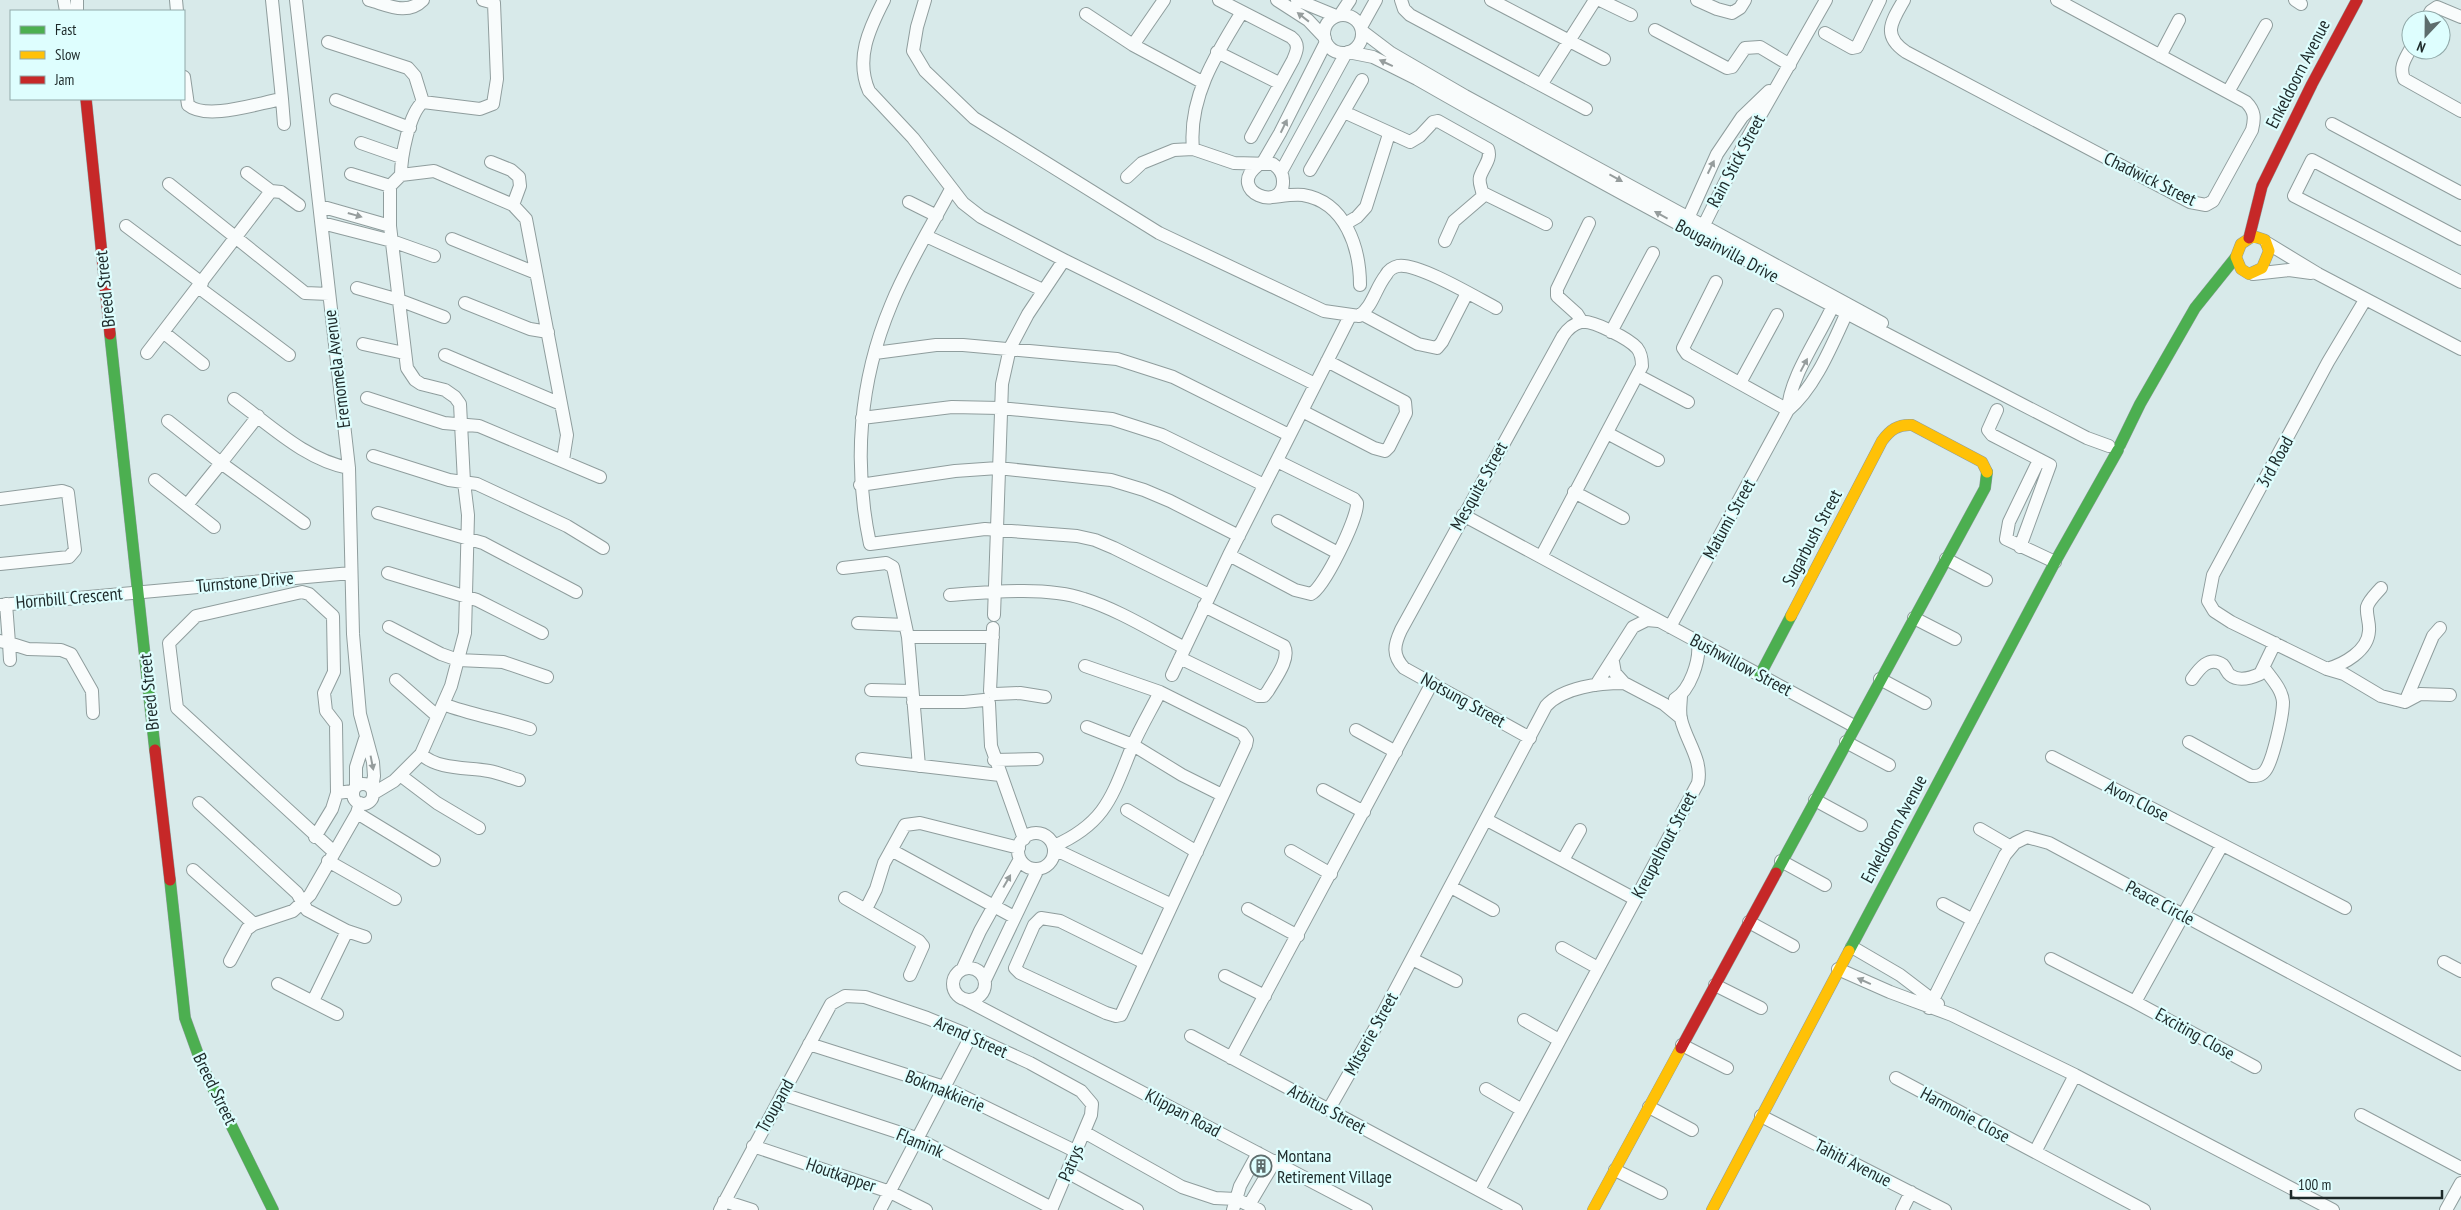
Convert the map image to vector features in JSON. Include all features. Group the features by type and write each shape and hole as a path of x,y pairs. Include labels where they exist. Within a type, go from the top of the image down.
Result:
{"street":[{"path":"272,0 284,124"},
{"name":"Eremomela Avenue","path":"296,0 348,468 351,573 358,695 365,738 373,762 373,790"},
{"path":"368,0 406,10 417,6 423,0"},
{"path":"884,0 868,31 863,64 865,83 883,108 913,138 963,204 981,216 1064,260 1315,384"},
{"path":"925,0 917,27 913,51 925,70 939,85 974,118 1159,234 1324,311 1356,315 1418,344 1437,348 1442,342 1467,293"},
{"path":"1133,45 1164,0"},
{"path":"1219,0 1291,37 1298,48 1251,137"},
{"name":"Bougainvilla Drive","path":"1277,0 1308,20 1334,50 1373,58 1417,79 1834,303 2114,445"},
{"name":"Bougainvilla Drive","path":"1297,0 1308,6 1338,15 1351,16 1362,29 1407,63 1686,223"},
{"path":"1249,184 1250,174 1260,165 1280,133 1325,40 1325,28 1350,0"},
{"path":"1272,197 1281,190 1282,175 1347,52 1361,42 1362,29 1376,0"},
{"path":"1401,0 1404,9 1410,15 1586,109"},
{"path":"1491,0 1604,59"},
{"path":"1541,85 1595,0"},
{"path":"1600,0 1631,15"},
{"path":"1697,0 1717,10 1732,12 1740,8 1745,0"},
{"name":"Rain Stick Street","path":"1701,230 1776,87 1826,0"},
{"path":"1825,33 1852,48 1857,47 1880,0"},
{"name":"Chadwick Street","path":"1904,0 1892,22 1890,32 1898,47 2190,202 2206,205 2217,196 2252,130 2255,120 2253,110 2246,102 2057,0"},
{"name":"Enkeldoorn Avenue","path":"1712,1210 1838,969 1852,947 2108,465 2114,445 2126,430 2195,308 2236,257 2239,248 2249,238 2258,198 2308,92 2357,0"},
{"path":"401,175 401,157 419,105 423,102 480,109 493,104 497,80 490,1"},
{"path":"2432,10 2437,7 2444,10"},
{"path":"1193,149 1192,126 1202,82 1242,12"},
{"path":"1086,14 1133,45 1202,82"},
{"path":"2160,56 2179,20"},
{"path":"2228,92 2266,25"},
{"path":"1655,30 1727,68 1732,66 1745,48 1755,46 1790,65"},
{"path":"328,42 408,68 415,76 423,102"},
{"path":"1218,52 1279,83"},
{"path":"2404,60 2401,72 2404,79 2461,111"},
{"path":"1310,170 1362,80"},
{"path":"185,84 188,105 201,112 214,112 282,99"},
{"name":"Rain Stick Street","path":"1686,223 1717,154 1729,135 1742,117 1776,87"},
{"name":"Breed Street","path":"78,100 90,156"},
{"name":"Breed Street","path":"86,100 90,156 186,1018 205,1072 259,1177 273,1210"},
{"path":"336,100 410,128"},
{"path":"1344,112 1410,142 1415,141 1433,122 1438,121 1484,145 1489,152 1480,179 1483,193 1479,202 1454,221 1446,241"},
{"path":"2332,124 2461,193"},
{"path":"1346,224 1357,217 1366,207 1389,134"},
{"path":"362,143 401,157"},
{"path":"1127,177 1142,163 1163,153 1193,149 1234,163 1273,164 1301,195"},
{"path":"2461,239 2312,160 2294,196 2461,282"},
{"path":"491,162 511,170 519,177 520,186 513,204"},
{"path":"1234,163 1249,184 1251,190 1260,197 1301,195 1314,198 1324,204 1346,224 1358,251 1360,285"},
{"name":"Enkeldoorn Avenue","path":"2249,273 2266,263 2269,251 2266,241 2266,225 2273,166"},
{"path":"230,961 247,929 254,924 293,911 303,903 310,895 358,808 368,803 373,790 400,775 421,754 451,686 465,632 468,514 464,482 462,410 458,400 445,390 422,384 415,380 407,368 390,226 390,186 401,175 434,171 513,204 526,219 567,435 562,460"},
{"path":"247,173 271,192 281,192 299,205"},
{"path":"351,174 390,186"},
{"path":"169,184 305,293 329,294"},
{"path":"950,189 891,303 876,353 862,418 859,463 862,506 870,544 996,530 1077,536 1095,540 1207,601 1284,646 1287,651 1286,658 1268,691 1264,696 1258,696 1084,598 1070,595 994,591 950,595"},
{"path":"147,353 271,192"},
{"path":"1483,193 1546,224"},
{"path":"909,202 937,216"},
{"path":"320,206 390,226"},
{"path":"322,223 392,241 434,256"},
{"path":"1540,556 1639,376 1642,366 1641,356 1637,348 1611,332 1591,323 1582,322 1577,314 1557,296 1557,289 1589,223"},
{"path":"126,226 289,354"},
{"path":"926,236 1043,290"},
{"path":"2249,238 2258,236 2318,274 2461,350"},
{"path":"452,239 536,272"},
{"path":"1611,332 1653,253"},
{"path":"2236,257 2239,265 2249,273"},
{"path":"1064,260 1028,314 1010,348 1002,384 1000,408 990,697 991,746 1027,867 1038,869 1050,863 1054,847 1082,831 1102,812 1119,783 1133,745 1160,692"},
{"path":"1172,675 1229,555 1327,361 1356,315 1374,298 1386,275 1398,265 1418,269 1496,308"},
{"path":"2214,282 2249,273 2289,270 2318,274"},
{"path":"1716,282 1683,348 1687,354 1788,410"},
{"path":"357,288 399,300 444,318"},
{"name":"3rd Road","path":"2365,300 2328,362 2210,583 2208,601 2214,611 2275,643 2327,669 2344,674 2381,696 2405,702"},
{"path":"465,303 530,329 548,332"},
{"name":"Matumi Street","path":"1788,410 1789,397 1797,377 1834,303"},
{"name":"Matumi Street","path":"1670,627 1788,410 1805,394 1848,310"},
{"path":"1740,383 1777,315"},
{"name":"Mesquite Street","path":"1397,660 1394,650 1401,630 1463,515 1563,336 1568,330 1582,322"},
{"path":"162,332 203,364"},
{"path":"363,344 404,353"},
{"path":"876,353 936,345 1010,348 1117,359 1173,377 1290,435"},
{"path":"445,355 561,404"},
{"path":"1302,411 1379,450 1385,450 1389,447 1398,430 1406,413 1405,402 1327,361"},
{"path":"1639,376 1688,402"},
{"path":"366,398 438,421 462,426 471,424 479,426 600,477"},
{"path":"234,399 309,453 337,466 348,468"},
{"path":"862,418 952,407 1000,408 1112,419 1140,427 1264,485"},
{"path":"1997,410 1988,425 1988,430 1992,435 2050,465 2020,547"},
{"path":"187,506 258,416"},
{"path":"168,421 221,463 304,523"},
{"name":"Sugarbush Street","path":"1760,675 1882,441 1891,430 1903,424 1920,428 1982,462 1986,469 1988,480 1946,559"},
{"path":"1607,433 1658,460"},
{"path":"373,456 477,484 568,526 602,548"},
{"path":"2039,460 2007,530 2006,539 2055,562"},
{"path":"1229,555 1295,590 1311,594 1321,587 1356,517 1357,504 1354,499 1277,461"},
{"path":"860,485 955,471 998,468 1111,480 1144,490 1170,501 1239,536"},
{"path":"155,480 214,527"},
{"path":"0,499 62,491 68,493 75,550 69,557 0,564"},
{"path":"1574,492 1623,518"},
{"path":"378,513 483,543 576,592"},
{"name":"Bushwillow Street","path":"1463,515 1698,644 1854,726"},
{"path":"1278,521 1338,553"},
{"path":"1593,1210 1946,559 1986,580"},
{"path":"843,568 886,563 891,565 897,579 906,631 919,766"},
{"name":"Turnstone Drive","path":"138,592 351,573"},
{"path":"388,573 487,604 542,633"},
{"path":"2327,669 2347,661 2365,644 2370,628 2368,604 2381,588"},
{"name":"Hornbill Crescent","path":"3,604 138,592"},
{"path":"315,837 332,809 338,793 336,724 326,711 324,693 334,672 333,616 309,594 302,592 196,616 169,643 177,708 315,837 331,857 395,899"},
{"path":"3,604 5,642 10,660"},
{"path":"1627,604 1631,617 1630,631"},
{"path":"1914,618 1955,639"},
{"path":"1596,685 1613,662 1630,631 1641,622 1658,621"},
{"path":"858,623 906,631 993,627"},
{"path":"389,627 433,650 458,660 503,662 547,676"},
{"path":"2405,702 2432,636 2440,628"},
{"path":"5,642 28,649 61,650 71,654 92,691 93,713"},
{"path":"2192,679 2202,665 2210,662 2223,665 2230,675 2241,679 2260,674 2275,643"},
{"path":"1664,704 1681,695 1696,665 1699,655 1698,644"},
{"path":"1696,665 1715,652"},
{"name":"Notsung Street","path":"1397,660 1404,668 1530,738"},
{"path":"1613,662 1615,673 1624,683 1664,704 1681,718"},
{"path":"1085,666 1160,692 1246,736 1246,745 1124,1011 1116,1016 1020,973 1015,968 1034,925 1041,918 1046,917 1060,921 1145,963"},
{"path":"2189,742 2251,776 2258,776 2265,772 2271,756 2283,701 2280,690 2264,668"},
{"path":"1880,679 1925,703"},
{"path":"396,680 440,709 461,711 503,720 530,729"},
{"path":"1231,1058 1432,683"},
{"path":"1530,738 1551,700 1596,685 1624,683"},
{"path":"872,690 964,702 1020,693 1046,697"},
{"path":"2405,702 2420,694 2450,695"},
{"name":"Kreupelhout Street","path":"1479,1190 1698,783 1700,772 1681,718 1681,695"},
{"path":"1087,726 1133,745 1182,775 1222,796"},
{"path":"1356,730 1396,752"},
{"name":"Eremomela Avenue","path":"355,789 356,766 365,738"},
{"name":"Mitserie Street","path":"1329,1109 1412,959 1530,738"},
{"path":"1846,742 1889,765"},
{"path":"421,754 435,762 461,768 491,771 519,780"},
{"name":"Avon Close","path":"2052,757 2345,908"},
{"path":"994,760 1037,758"},
{"path":"862,759 1000,775"},
{"path":"400,775 437,803 478,828"},
{"path":"338,793 355,789 364,784 373,790"},
{"path":"355,789 354,797 358,808 434,860"},
{"path":"1323,790 1364,812"},
{"path":"1815,800 1861,825"},
{"path":"199,803 297,893 308,910 347,931 365,937"},
{"path":"1127,810 1197,852"},
{"path":"1487,820 1635,899"},
{"path":"866,909 891,850 905,825 913,823 1021,849"},
{"path":"1931,1004 2011,847 1980,829"},
{"path":"1563,860 1580,830"},
{"path":"1038,869 985,980 984,990 981,995 971,1000 966,1000 956,995 952,985 955,975 963,968 1021,849 1034,833 1046,836 1054,847 1172,905"},
{"name":"Peace Circle","path":"2011,847 2027,837 2042,840 2461,1064"},
{"path":"2182,915 2222,845"},
{"path":"891,850 1014,917"},
{"path":"1291,852 1331,874"},
{"path":"1781,861 1825,885"},
{"path":"193,870 254,924"},
{"path":"1451,887 1493,910"},
{"path":"845,898 911,935 923,946 910,975"},
{"path":"1944,904 1973,920"},
{"path":"1248,909 1298,936"},
{"name":"Exciting Close","path":"2135,1002 2182,915"},
{"path":"1749,922 1793,946"},
{"path":"313,1001 347,931"},
{"path":"1852,947 1900,975 1931,1004"},
{"path":"1562,948 1598,968"},
{"path":"1412,959 1456,981"},
{"name":"Exciting Close","path":"2051,959 2255,1067"},
{"path":"2444,962 2461,971"},
{"path":"963,968 974,968 985,980"},
{"path":"1838,969 1931,1004 2075,1075 2333,1210"},
{"path":"1225,976 1265,996"},
{"path":"278,984 338,1014"},
{"path":"1715,985 1761,1008"},
{"name":"Klippan Road","path":"981,995 999,1017"},
{"name":"Arend Street","path":"830,1004 845,996 865,998 927,1018 971,1036 1030,1063 1081,1091 1092,1104 1091,1115"},
{"name":"Klippan Road","path":"966,1000 1366,1210"},
{"name":"Troupand","path":"722,1205 830,1004"},
{"path":"1524,1020 1560,1040"},
{"path":"880,1210 971,1036"},
{"name":"Arbitus Street","path":"1192,1036 1516,1210"},
{"name":"Bokmakkierie","path":"809,1044 944,1087 1075,1152"},
{"path":"1682,1045 1727,1068"},
{"path":"2035,1152 2075,1075"},
{"name":"Harmonie Close","path":"1896,1078 2144,1210"},
{"path":"1486,1090 1522,1110"},
{"name":"Flamink","path":"782,1094 916,1138 1051,1209"},
{"path":"1649,1107 1692,1130"},
{"name":"Patrys","path":"1051,1209 1091,1115"},
{"path":"2361,1115 2461,1168"},
{"name":"Tahiti Avenue","path":"1760,1116 1945,1210"},
{"path":"1084,1132 1182,1187 1235,1204 1254,1207 1275,1161"},
{"name":"Houtkapper","path":"753,1146 890,1192 926,1210"},
{"path":"1235,1204 1240,1186 1258,1152"},
{"path":"1615,1170 1661,1193"},
{"path":"1067,1172 1137,1210"},
{"path":"2446,1210 2461,1182"},
{"path":"1902,1210 1911,1192"},
{"path":"722,1205 752,1210"}],"traffic: fast":[{"path":"2120,445 2140,404 2195,308 2236,257"},
{"path":"110,334 155,750"},
{"path":"1849,951 2055,562 2118,450"},
{"path":"1776,873 1985,488 1987,472"},
{"path":"1760,675 1791,616"},
{"path":"170,880 185,1018 203,1068 273,1210"}],"traffic: slow":[{"path":"2253,236 2265,240 2269,251 2262,268 2249,274 2241,269 2236,257 2241,244 2253,236"},
{"path":"1791,616 1882,441 1891,431 1898,427 1912,425 1982,462 1987,472"},
{"path":"1712,1210 1849,951"},
{"path":"1593,1210 1681,1048"}],"traffic: jam":[{"path":"2249,238 2262,186 2312,84 2357,0"},
{"path":"86,100 110,334"},
{"path":"155,750 170,880"},
{"path":"1681,1048 1776,873"}],"place":[{"name":"Montana Retirement Village","path":"1261,1166"}]}
